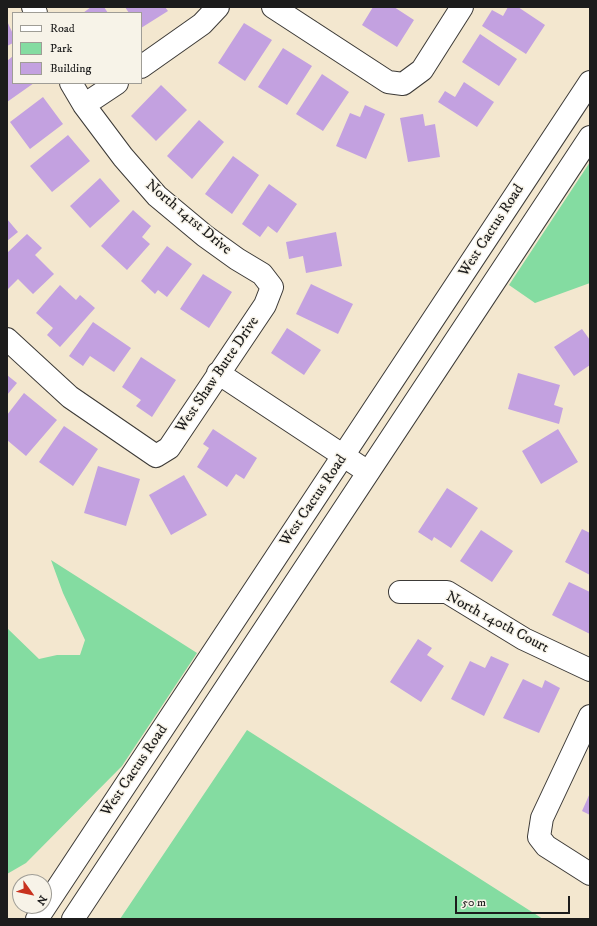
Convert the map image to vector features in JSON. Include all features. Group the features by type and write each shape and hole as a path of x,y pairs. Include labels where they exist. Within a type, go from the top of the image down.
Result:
{"main road":[{"path":"142,66 202,24 218,7"},
{"path":"273,7 388,82 403,84 422,70 462,7"},
{"name":"West Cactus Road","path":"37,919 590,82"},
{"name":"North 141st Drive","path":"72,84 84,105 123,157 157,196 205,236 237,259 262,274 272,287"},
{"path":"84,105 116,84"},
{"name":"West Cactus Road","path":"73,919 590,137"},
{"name":"West Shaw Butte Drive","path":"7,339 70,397 156,456 169,448 265,305 272,287"},
{"path":"218,373 368,472"},
{"name":"North 140th Court","path":"400,592 447,592 524,639 590,670"},
{"path":"590,716 542,818 539,837 546,846 590,874"}],"green space":[{"path":"590,162 590,283 535,303 509,285"},
{"path":"51,560 197,653 122,766 26,863 7,874 7,628 39,659 57,655 80,655 85,640 63,593"},
{"path":"247,730 543,919 120,919"}],"building":[{"path":"91,7 104,7 107,12 84,12"},
{"path":"125,7 165,7 168,11 142,27 142,12 128,12"},
{"path":"373,7 394,7 414,20 397,47 362,25"},
{"path":"508,7 518,7 545,25 526,54 482,26 492,10 503,16"},
{"path":"7,21 12,32 12,44 7,46"},
{"path":"244,23 272,40 245,81 218,63"},
{"path":"480,34 517,59 499,86 462,62"},
{"path":"283,48 312,66 287,105 258,87"},
{"path":"12,57 12,84 33,84 7,102 7,61"},
{"path":"322,74 349,92 323,131 296,114"},
{"path":"464,82 494,102 477,127 438,102 445,91 455,97"},
{"path":"161,85 187,110 156,141 131,116"},
{"path":"43,97 63,124 30,149 10,122"},
{"path":"365,105 385,114 366,159 336,146 350,113 360,117"},
{"path":"423,114 425,126 435,124 440,157 408,162 400,118"},
{"path":"199,120 224,142 192,179 167,156"},
{"path":"68,135 90,161 52,192 30,166"},
{"path":"233,156 259,175 232,214 205,194"},
{"path":"100,178 120,201 90,228 70,206"},
{"path":"269,184 297,204 277,233 268,226 260,237 242,224"},
{"path":"133,210 151,226 142,237 150,244 127,270 101,246"},
{"path":"7,219 18,232 7,241"},
{"path":"336,232 342,266 306,273 303,256 289,259 286,242"},
{"path":"27,234 42,248 35,255 54,274 33,294 18,279 7,290 7,253"},
{"path":"167,246 192,264 167,297 158,290 155,294 141,281"},
{"path":"203,274 232,292 209,328 180,309"},
{"path":"311,284 353,304 338,334 296,314"},
{"path":"60,285 76,300 80,295 95,308 60,347 47,335 53,328 36,313"},
{"path":"93,322 131,348 114,372 90,356 83,366 69,356"},
{"path":"287,328 321,350 304,375 271,353"},
{"path":"582,329 590,340 590,365 574,376 554,347"},
{"path":"141,357 176,380 152,417 136,406 141,400 122,387"},
{"path":"518,373 560,385 554,405 563,408 559,424 508,409"},
{"path":"7,375 17,383 7,395"},
{"path":"24,393 57,420 26,456 7,440 7,415"},
{"path":"64,426 98,449 73,486 39,462"},
{"path":"213,429 257,458 244,479 236,474 227,487 197,467 209,448 203,444"},
{"path":"558,429 578,462 541,484 522,451"},
{"path":"98,466 140,479 126,526 84,513"},
{"path":"184,475 207,515 171,535 149,495"},
{"path":"447,488 478,508 451,548 434,537 432,541 418,532"},
{"path":"582,529 590,533 590,575 565,562"},
{"path":"481,530 513,551 492,582 460,561"},
{"path":"569,582 590,592 590,634 552,615"},
{"path":"418,639 432,648 427,655 444,666 421,702 390,682"},
{"path":"491,656 509,664 484,716 451,699 470,661 485,668"},
{"path":"523,679 542,688 545,680 560,688 539,733 503,718"},
{"path":"590,793 590,815 582,811"}]}
